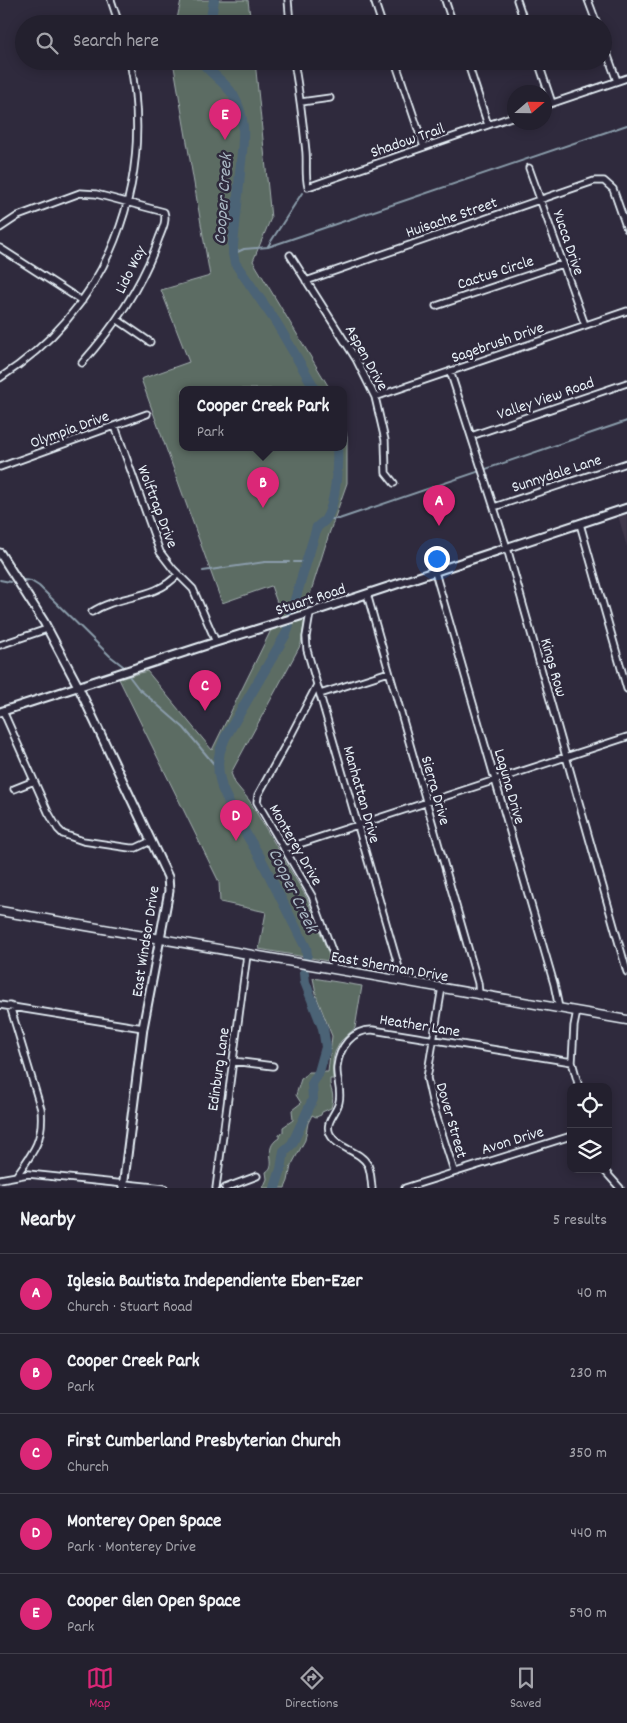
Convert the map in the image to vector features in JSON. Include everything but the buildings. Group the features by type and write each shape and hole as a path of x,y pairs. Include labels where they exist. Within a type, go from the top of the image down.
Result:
{"main road":[{"name":"East Sherman Drive","path":"0,911 627,1020"}],"street":[{"path":"111,0 116,15"},
{"path":"288,0 289,15"},
{"path":"374,0 379,15"},
{"path":"445,0 451,15"},
{"path":"517,0 522,15"},
{"path":"588,0 594,15"},
{"path":"612,67 617,81"},
{"path":"0,378 20,364 61,327 82,301 110,252 132,183 137,144 136,102 131,70"},
{"path":"296,70 301,102 330,98"},
{"path":"398,70 424,148"},
{"path":"469,70 488,125"},
{"path":"541,70 546,85"},
{"path":"552,103 627,78"},
{"name":"Shadow Trail","path":"301,102 308,187 507,118"},
{"name":"Yucca Drive","path":"529,168 585,325"},
{"name":"Huisache Street","path":"306,281 594,181 609,184 615,193 627,229"},
{"path":"0,228 18,216 80,193 96,194 127,202"},
{"name":"Lido Way","path":"82,363 118,320 140,284 166,218 164,212 127,202"},
{"path":"0,248 82,301"},
{"name":"Aspen Drive","path":"290,255 356,359 375,397 385,440 386,473 394,483"},
{"name":"Cactus Circle","path":"436,306 562,264"},
{"name":"Sagebrush Drive","path":"375,397 627,311"},
{"path":"118,320 150,342"},
{"name":"Kings Row","path":"450,371 507,548 627,972"},
{"name":"Valley View Road","path":"471,436 627,383"},
{"name":"Olympia Drive","path":"0,467 147,414"},
{"name":"Wolftrap Drive","path":"115,426 160,552 178,574 188,582 196,594 216,642"},
{"name":"Sunnydale Lane","path":"494,507 627,463"},
{"name":"Stuart Road","path":"1,711 310,613 627,508"},
{"path":"580,524 627,689"},
{"name":"East Windsor Drive","path":"0,553 48,629 78,686 168,877 168,891 144,1028 123,1186"},
{"name":"Laguna Drive","path":"435,572 554,984 558,1008"},
{"path":"92,612 108,603 146,594 164,587 171,583 178,574"},
{"name":"Sierra Drive","path":"367,594 478,983 479,994"},
{"name":"Manhattan Drive","path":"310,613 306,638 307,650 358,825 400,981"},
{"path":"0,645 48,629"},
{"path":"320,694 389,672"},
{"name":"Monterey Drive","path":"317,685 258,795 257,802 312,896 334,956 332,969"},
{"path":"1,711 48,812 63,834 83,841 130,848 151,841"},
{"path":"284,849 627,737"},
{"path":"14,789 34,781"},
{"name":"Edinburg Lane","path":"216,1188 247,955"},
{"name":"Dover Street","path":"442,987 427,1078 454,1171"},
{"path":"0,1004 144,1028"},
{"path":"10,1006 41,1109 43,1124 36,1149 16,1176"},
{"path":"577,1011 574,1026 572,1062 578,1083"},
{"name":"Heather Lane","path":"372,1188 367,1163 337,1142 331,1135 328,1124 339,1101 337,1067 340,1054 352,1037 368,1029 572,1062"},
{"path":"233,1061 273,1066"},
{"name":"Avon Drive","path":"404,1188 567,1137"},
{"path":"607,1173 620,1188"},
{"path":"0,1179 28,1174 123,1186 164,1188"},
{"path":"225,1188 257,1176"}],"shaded area":[{"path":"627,512 627,547 618,515"}],"green space":[{"path":"181,0 248,0 250,15 178,15"},
{"path":"175,70 256,70 271,218 253,261 328,386 179,386 179,451 347,451 347,483 307,604 301,644 231,773 235,783 249,800 307,898 329,955 328,961 259,949 266,912 220,902 219,882 119,679 147,671 212,750 271,630 282,616 271,586 222,603 141,379 189,362 161,290 210,276"},
{"path":"313,978 362,986 355,1028 341,1041 335,1052 333,1079 330,1079 333,1095 331,1108 316,1117 312,1115 308,1123 305,1140 291,1166 285,1188 263,1188 267,1179 266,1172 270,1169 271,1165 271,1147 279,1138 279,1134 283,1132 283,1127 293,1120 292,1110 301,1103 296,1095 301,1079 308,1072 328,1072 332,1036 317,998"}],"waterway":[{"name":"Cooper Creek","path":"212,15 214,0"},
{"name":"Cooper Creek","path":"209,70 233,95 243,124 243,143 233,246 235,263 276,322 313,386"},
{"path":"233,254 244,249 268,247 627,125"},
{"path":"268,246 302,193"},
{"path":"326,519 339,519 627,421"},
{"name":"Cooper Creek","path":"291,613 317,527 326,519 332,504 337,473 337,451"},
{"path":"203,571 265,562 289,562"},
{"path":"294,562 306,562"},
{"path":"0,580 10,582"},
{"path":"24,580 31,581 39,586 110,656 123,666"},
{"name":"Cooper Creek","path":"289,626 225,738 218,763 222,788 234,814 260,857 306,948 307,955"},
{"path":"129,676 138,688 184,728 218,769"},
{"name":"Cooper Creek","path":"275,1188 284,1151 292,1144 313,1099 312,1084 319,1072 326,1047 323,1028 305,982 304,973"}],"place":[{"name":"Cooper Glen Open Space","path":"225,140"},
{"name":"Cooper Creek Park","path":"263,508"},
{"name":"Iglesia Bautista Independiente Eben-Ezer","path":"439,526"},
{"name":"First Cumberland Presbyterian Church","path":"205,711"},
{"name":"Monterey Open Space","path":"236,841"}]}
